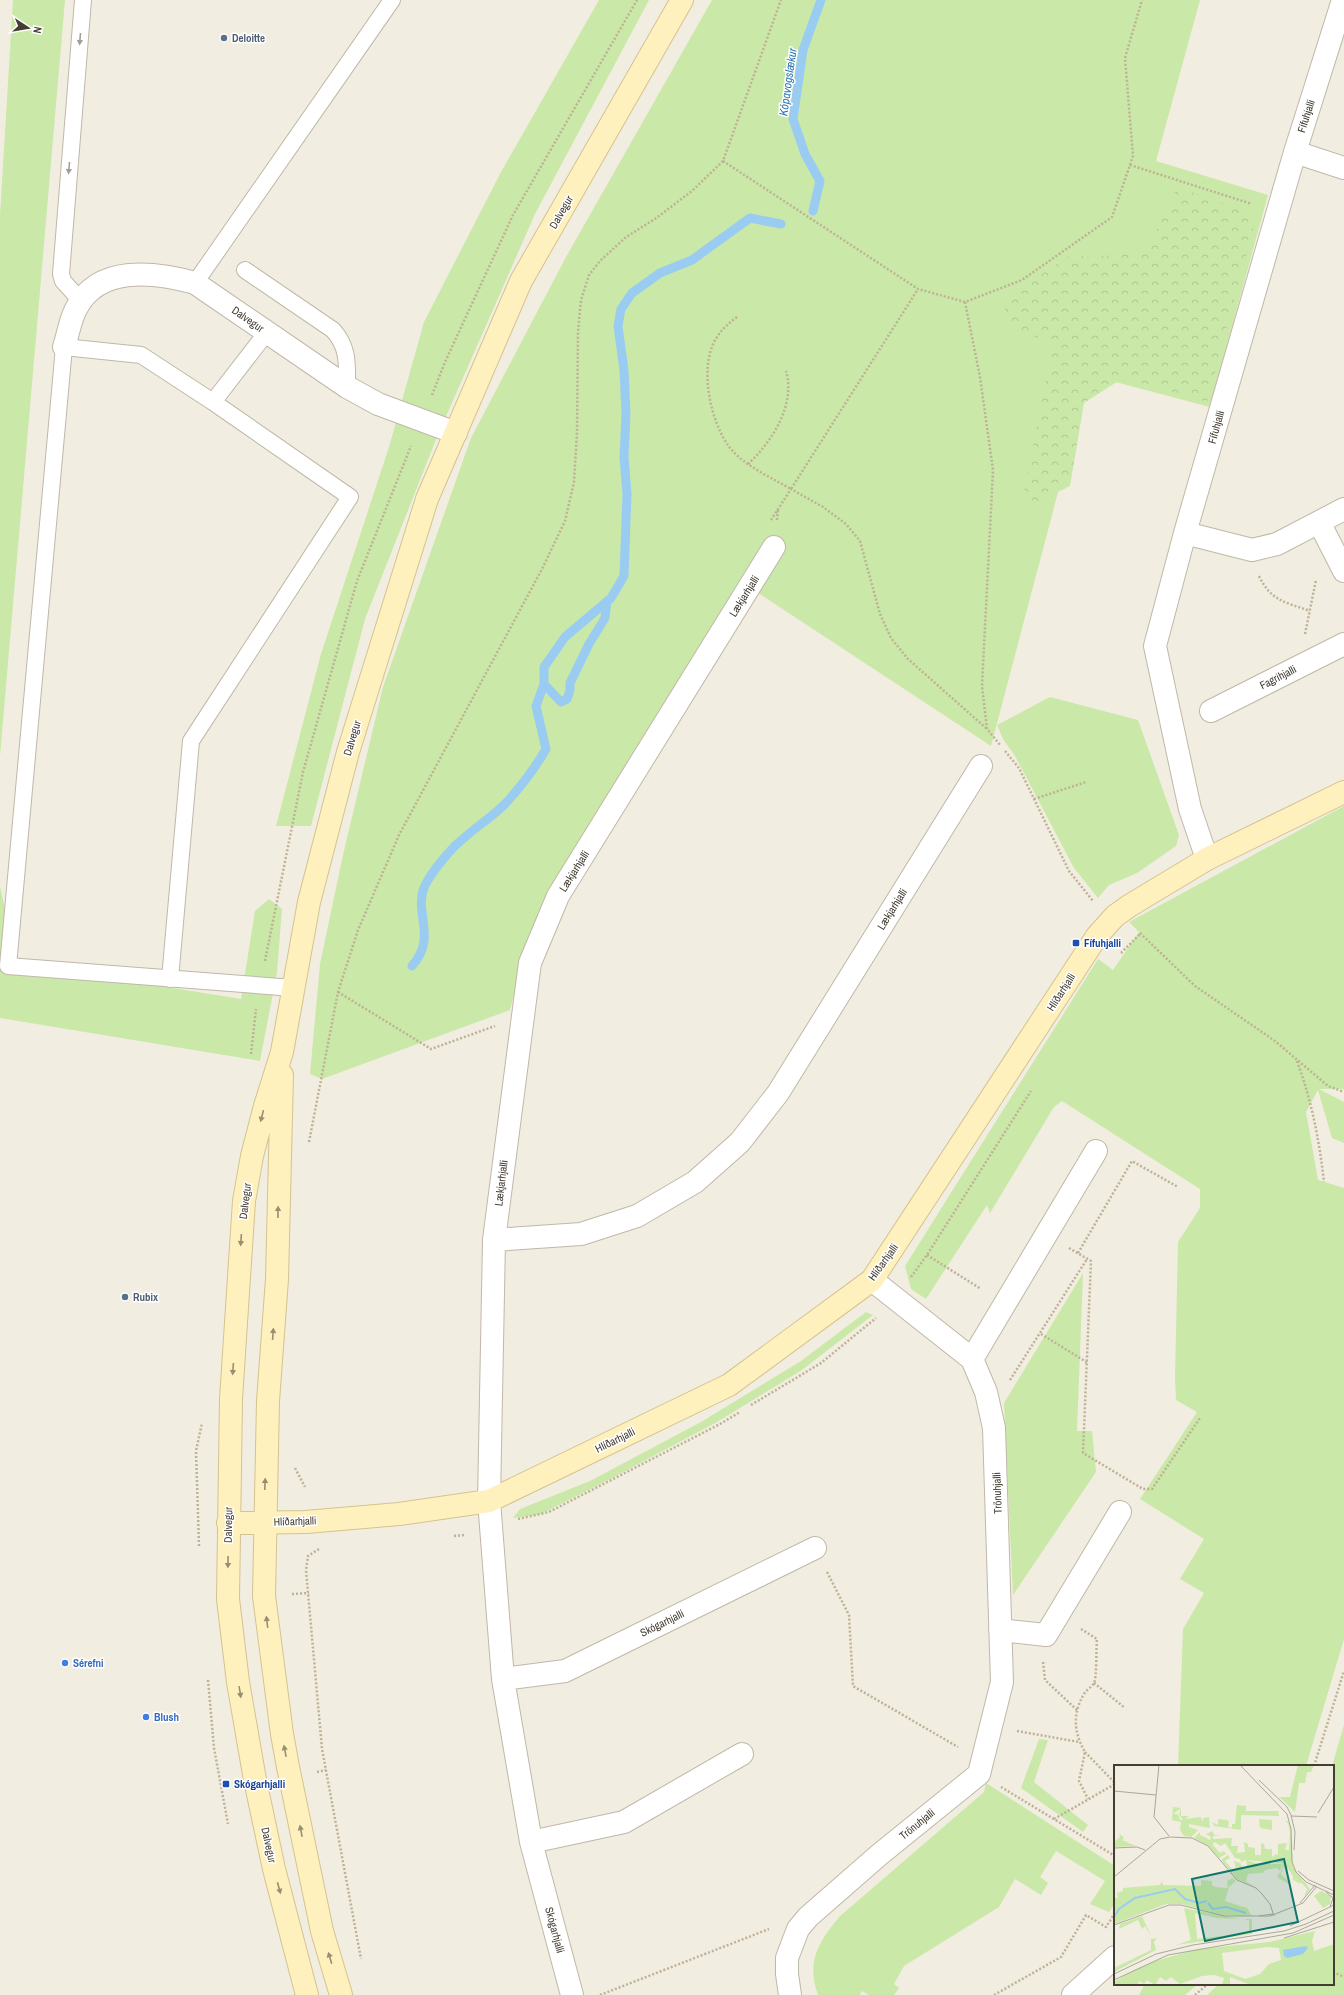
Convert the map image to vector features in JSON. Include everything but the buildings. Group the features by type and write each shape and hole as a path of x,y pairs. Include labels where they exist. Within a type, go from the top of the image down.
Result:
{"street":[{"name":"Dalvegur","path":"307,1995 274,1869 255,1780 243,1712 228,1599 231,1399 244,1201 252,1156 264,1106 282,1052 309,902 348,752 427,499 521,281 682,0"},
{"name":"Fífuhjalli","path":"1207,859 1190,809 1156,646 1185,533 1295,152 1343,0"},
{"path":"1295,152 1344,168"},
{"name":"Dalvegur","path":"64,347 76,309 81,301 98,285 112,278 132,274 171,276 195,283 347,388 378,404 456,433"},
{"path":"1185,533 1252,550 1277,544 1344,509"},
{"path":"1319,522 1344,571"},
{"name":"Lækjarhjalli","path":"489,1501 494,1240 530,963 558,896 774,547"},
{"name":"Fagrihjalli","path":"1211,711 1344,644"},
{"name":"Lækjarhjalli","path":"494,1240 581,1234 637,1216 695,1182 740,1142 778,1093 981,766"},
{"name":"Hlíðarhjalli","path":"228,1523 306,1522 399,1514 489,1501 729,1385 872,1280 1098,936 1112,920 1129,906 1207,859 1344,792"},
{"name":"Dalvegur","path":"282,1052 277,1279 268,1401 264,1523 264,1596 282,1734 322,1931 341,1995"},
{"path":"972,1359 1096,1151"},
{"name":"Trönuhjalli","path":"790,1995 787,1974 788,1958 798,1929 808,1917 878,1855 979,1774 1002,1682 994,1428 986,1392 972,1359 872,1280"},
{"name":"Skógarhjalli","path":"489,1501 504,1679 531,1842 572,1995"},
{"path":"1000,1630 1046,1635 1120,1512"},
{"name":"Skógarhjalli","path":"504,1679 565,1671 815,1548"},
{"path":"531,1842 624,1822 742,1754"},
{"path":"1073,1995 1114,1958"}],"lane":[{"path":"81,301 63,281 61,274 83,0"},
{"path":"195,283 392,0"},
{"path":"245,270 333,330 342,341 345,351 347,388"},
{"path":"213,402 267,332"},
{"path":"170,979 191,741 350,497 213,402 141,355 64,347 8,966 170,979 294,988"}],"path":[{"path":"308,1149 338,992 358,930 399,836 542,569 565,521 574,482 577,432 578,331 581,300 589,275 600,261 626,237 655,219 692,191 723,162 781,0"},
{"path":"723,162 918,289 965,302 1022,280 1112,217 1133,156 1125,58 1142,0"},
{"path":"1130,165 1278,212"},
{"path":"768,524 918,289"},
{"path":"965,302 980,376 993,470 982,686 987,728"},
{"path":"736,317 716,338 707,364 707,378 715,418 730,448 748,464 823,506 846,524 860,541 880,614 891,638 908,659 987,728 1019,768 1069,871 1098,908 1135,939"},
{"path":"748,464 760,453 771,437 780,419 786,401 789,382 786,371"},
{"path":"1305,632 1317,582"},
{"path":"1269,593 1284,602 1310,611"},
{"path":"1034,799 1086,782"},
{"path":"1117,958 1146,928"},
{"path":"1140,933 1195,986 1275,1041 1328,1086 1344,1092"},
{"path":"338,992 431,1049 499,1025"},
{"path":"1296,1060 1311,1102 1319,1139 1324,1182"},
{"path":"748,1407 821,1363 876,1317 907,1283 928,1255 1035,1084"},
{"path":"1078,1253 1132,1161 1178,1187"},
{"path":"1047,1234 1091,1261 1088,1363 1083,1453 1143,1489 1152,1489 1200,1418"},
{"path":"928,1255 1005,1304"},
{"path":"986,1392 1010,1381 1087,1259"},
{"path":"876,1317 881,1317"},
{"path":"1041,1334 1088,1363"},
{"path":"492,1533 517,1520 549,1512 720,1424 743,1410"},
{"path":"295,1462 296,1469 304,1487"},
{"path":"815,1548 849,1615 853,1686 969,1753 979,1774 1114,1855"},
{"path":"308,1556 306,1570 322,1749 362,1966"},
{"path":"291,1594 308,1592"},
{"path":"1059,1614 1097,1640 1094,1683 1085,1693 1077,1710 1076,1730 1079,1742 1085,1752 1114,1783"},
{"path":"1043,1658 1045,1680 1077,1710"},
{"path":"1314,1765 1344,1671"},
{"path":"1094,1683 1125,1708"},
{"path":"1040,1735 1079,1742"},
{"path":"1085,1752 1079,1781 1088,1799"},
{"path":"317,1772 326,1770"},
{"path":"1053,1819 1114,1785"},
{"path":"994,1995 1061,1957 1086,1915 1106,1927 1114,1915"},
{"path":"600,1995 775,1927"},
{"path":"1334,1972 1344,1977"},
{"path":"1195,1995 1207,1985"}],"green space":[{"path":"13,0 65,0 0,756 0,215"},
{"path":"599,0 649,0 535,214 437,437 365,619 311,826 276,826 321,654 389,447 424,322 501,172"},
{"path":"712,0 1200,0 1156,161 1268,195 1210,407 1089,375 991,746 743,583 524,955 510,1010 322,1079 310,1074 320,964 343,855 383,687 471,438 566,257"},
{"path":"1177,187 1257,215 1207,402 1123,378 1084,403 1070,486 1035,503 1024,491 1053,344 1016,329 1001,302 1073,253 1087,257 1133,254 1154,235"},
{"path":"1050,697 1138,720 1179,835 1176,846 1137,873 1109,885 1098,898 1074,868 1015,756 1003,739 997,725"},
{"path":"1344,806 1344,1089 1319,1089 1344,1102 1344,1143 1332,1138 1318,1090 1306,1112 1318,1180 1344,1188 1344,1639 1306,1765 1178,1765 1183,1629 1204,1593 1180,1579 1204,1539 1140,1499 1197,1412 1176,1400 1175,1377 1178,1242 1200,1208 1200,1189 1062,1101 1054,1107 990,1213 987,1205 926,1299 911,1289 905,1266 1098,959 1113,970 1139,932 1129,922"},
{"path":"0,887 16,958 74,972 241,999 255,911 269,899 282,909 277,972 260,1061 0,1018"},
{"path":"1083,1273 1077,1431 1092,1431 1096,1472 1013,1595 1004,1403"},
{"path":"866,1312 873,1315 802,1370 717,1422 541,1514 513,1518 520,1509 590,1481 701,1422 801,1361"},
{"path":"1344,1725 1344,1995 1207,1995 1218,1985 1334,1985 1334,1765 1332,1765"},
{"path":"1039,1739 1048,1740 1034,1782 1088,1825 1083,1832 1021,1788"},
{"path":"986,1783 1114,1865 1114,1904 1109,1912 1090,1904 1105,1881 1056,1851 1040,1877 1048,1883 1041,1895 1015,1879 999,1907 904,1966 894,1984 899,1988 894,1995 869,1995 862,1991 860,1995 818,1995 813,1972 816,1953 820,1944 839,1917 984,1792"},
{"path":"1144,1985 1197,1985 1185,1995 1139,1995"}],"waterway":[{"name":"Kópavogslækur","path":"813,211 820,181 805,154 793,119 803,50 821,0"},
{"path":"412,966 420,955 424,944 421,901 423,891 428,880 454,847 504,805 537,763 546,749 536,706 544,684 544,667 565,637 611,598 624,576 627,494 624,457 626,414 624,370 618,326 621,309 632,293 660,273 692,260 750,218 781,224"},
{"path":"544,684 561,702 567,699 570,690 570,683 589,644 605,618 607,601"}],"place":[{"name":"Deloitte","path":"224,38"},
{"name":"Fífuhjalli","path":"1076,943"},
{"name":"Rubix","path":"125,1297"},
{"name":"Sérefni","path":"65,1663"},
{"name":"Blush","path":"146,1717"},
{"name":"Skógarhjalli","path":"226,1784"}]}
